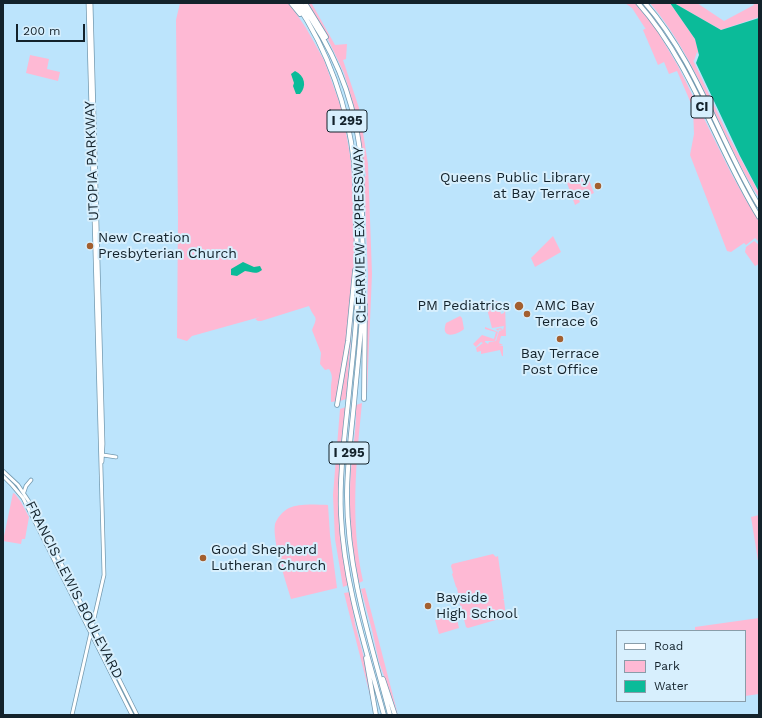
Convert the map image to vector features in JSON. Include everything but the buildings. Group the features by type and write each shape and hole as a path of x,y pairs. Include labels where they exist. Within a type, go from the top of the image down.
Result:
{"highway":[{"path":"292,3 309,27"},
{"name":"CLEARVIEW EXPRESSWAY","path":"296,3 306,19 330,68 345,112 354,164 357,269 356,314 342,463 342,530 346,564 384,715"},
{"name":"CLEARVIEW EXPRESSWAY","path":"300,3 322,36 341,74 350,99 360,145 362,186 362,304 348,461 348,530 352,564 390,715"},
{"path":"305,3 330,46 341,74"},
{"name":"CI","path":"638,3 657,27 679,61 739,183 759,217"},
{"name":"CI","path":"645,3 684,58 759,206"},
{"path":"362,186 365,285 364,399"},
{"path":"338,405 350,325 355,274 356,222"},
{"path":"361,628 376,715"},
{"path":"372,648 395,715"}],"main road":[{"name":"UTOPIA PARKWAY","path":"72,715 104,575 103,455 89,3"},
{"name":"UTOPIA PARKWAY","path":"89,3 100,455 102,464"},
{"path":"103,455 116,457"},
{"name":"FRANCIS LEWIS BOULEVARD","path":"3,471 18,484 34,509 137,715"},
{"name":"FRANCIS LEWIS BOULEVARD","path":"3,476 23,498 132,715"},
{"path":"24,492 26,486 31,480"}],"green space":[{"path":"180,3 289,3 306,28 324,60 342,110 351,161 354,215 354,272 348,335 338,401 331,402 332,378 329,369 325,370 320,364 321,353 312,330 316,319 309,306 261,321 255,319 260,317 192,336 187,341 177,338 178,218 176,20"},
{"path":"306,3 312,4 335,45 347,44 346,59 343,60 359,108 368,164 372,274 367,393 365,391 368,275 364,178 366,176 355,110 344,73 325,33"},
{"path":"625,3 635,3 656,29 678,66 731,173 759,221 759,242 755,238 746,245 744,243 731,252 727,251 690,155 694,134 693,108 677,71 669,74 664,62 658,65 643,30 646,28 632,8"},
{"path":"650,3 670,3 695,39 699,55 697,52 694,61 693,60 728,135 759,193 759,198 732,149 682,49 667,25"},
{"path":"674,3 697,3 724,21 754,5 753,3 759,3 759,17 721,30"},
{"path":"30,55 49,59 47,69 60,72 58,81 26,73"},
{"path":"587,175 594,193 579,200 580,202 575,205 567,183"},
{"path":"553,236 561,252 535,267 531,258"},
{"path":"754,241 759,245 759,264 755,266 745,252 746,247"},
{"path":"497,301 501,314 504,313 504,304 505,305 506,336 501,336 499,343 503,345 499,345 503,346 503,356 500,350 481,354 481,351 477,352 476,348 483,343 481,342 476,347 473,344 482,335 494,339 496,332 485,329 485,327 498,332 495,341 485,341 488,344 489,342 496,341 499,331 502,330 499,329 498,331 496,329 501,328 503,330 504,326 492,328 486,305"},
{"path":"352,315 346,399 340,401 349,349"},
{"path":"460,316 462,318 464,329 457,333 450,335 447,334 445,332 446,323"},
{"path":"362,403 355,492 355,515 359,559 363,581 359,583 352,537 350,491 356,405"},
{"path":"346,407 340,452 339,474 339,518 348,585 343,587 335,539 333,495 340,409"},
{"path":"13,493 21,502 29,517 25,539 22,539 21,544 3,541"},
{"path":"328,505 330,535 337,588 291,599 277,551 275,524 282,513 293,506"},
{"path":"759,515 759,567 751,517"},
{"path":"493,554 496,557 498,556 504,599 502,599 504,600 506,617 468,628 466,627 451,566 452,564"},
{"path":"365,588 398,715 379,662 361,589"},
{"path":"350,592 355,624 367,669 375,715 344,593"},
{"path":"456,615 459,628 439,634 435,620"},
{"path":"759,618 759,694 746,696 746,630 695,630 695,627"}],"water":[{"path":"670,3 674,3 721,30 759,18 759,192 740,156 696,63 699,55 695,39"},
{"path":"295,71 303,78 304,81 304,88 300,94 296,94 293,86 294,83 291,74"},
{"path":"243,262 254,267 260,266 262,270 256,273 245,271 237,276 231,275 231,269"}],"place":[{"name":"Queens Public Library at Bay Terrace","path":"598,186"},
{"name":"New Creation Presbyterian Church","path":"90,246"},
{"name":"PM Pediatrics","path":"519,306"},
{"name":"AMC Bay Terrace 6","path":"527,314"},
{"name":"Bay Terrace Post Office","path":"560,339"},
{"name":"Good Shepherd Lutheran Church","path":"203,558"},
{"name":"Bayside High School","path":"428,606"}]}
